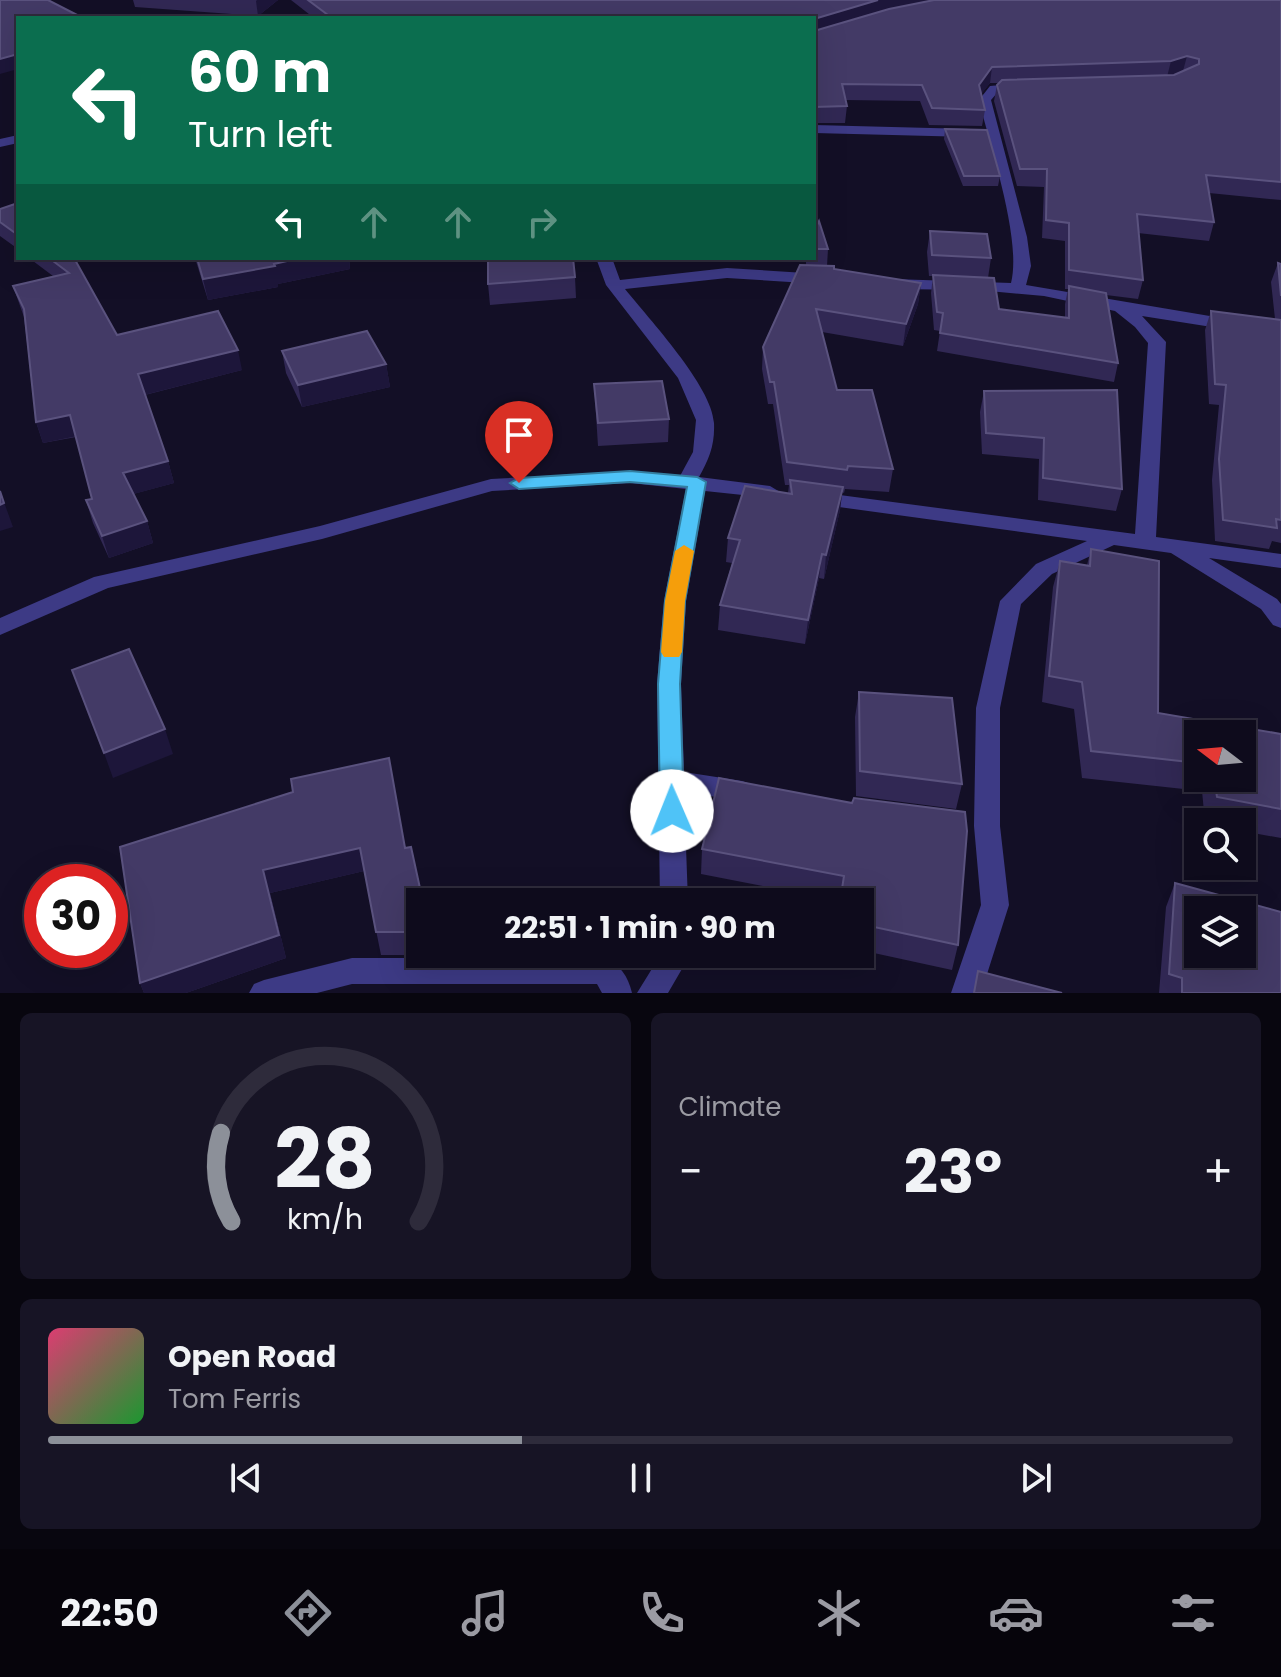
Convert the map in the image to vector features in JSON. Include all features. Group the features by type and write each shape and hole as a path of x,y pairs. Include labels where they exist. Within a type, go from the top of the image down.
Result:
{"street":[{"path":"1017,289 1023,266 1019,237 985,100 994,89 1038,86"},
{"path":"816,129 993,133"},
{"path":"605,260 614,285 686,377 705,420 703,452 692,482 675,601 669,684 674,888"},
{"path":"614,285 727,273 835,280"},
{"path":"881,283 1044,291 1117,307 1281,333"},
{"path":"1117,307 1141,323 1157,342 1145,541"},
{"path":"0,627 102,582 322,532 491,485 630,477 692,482 1281,561"},
{"path":"966,993 995,905 987,826 988,708 1011,601 1044,569 1112,537"},
{"path":"1172,546 1269,604 1281,620"},
{"path":"671,780 765,795"},
{"path":"960,823 987,826"},
{"path":"652,993 668,968"},
{"path":"264,993 352,971 514,969 604,971 615,984 617,993"}],"building":[{"path":"0,0 48,0 79,16 16,16 16,55 0,59"},
{"path":"308,0 878,0 816,18 816,16 329,16"},
{"path":"934,0 1281,0 1281,182 1206,175 1214,222 1137,214 1143,280 1069,270 1069,223 1046,220 1047,169 1020,169 997,85 1002,80 1174,75 1199,64 1199,59 1187,56 1171,61 992,67 979,85 985,110 932,108 922,85 842,84 847,106 816,107 816,30 889,9"},
{"path":"945,129 987,130 1000,176 964,176"},
{"path":"16,204 16,234 0,222 0,209"},
{"path":"819,221 828,249 816,249"},
{"path":"930,231 987,234 991,258 932,255"},
{"path":"52,260 75,260 117,335 218,311 238,350 138,374 168,461 123,473 147,521 102,536 86,500 92,499 70,415 36,422 24,309 13,286 69,273"},
{"path":"198,260 291,260 275,266 203,279"},
{"path":"488,260 573,260 575,277 488,284"},
{"path":"1278,263 1281,264 1281,296"},
{"path":"800,265 834,266 834,269 921,283 906,324 816,309 837,390 872,390 893,469 848,466 847,470 787,462 774,382 770,382 763,347"},
{"path":"933,275 994,278 999,309 1069,318 1069,286 1106,293 1118,363 940,333 943,313 937,312"},
{"path":"1211,311 1281,320 1281,520 1276,519 1277,528 1223,520 1219,459 1226,385 1215,384"},
{"path":"367,331 386,364 298,385 282,351"},
{"path":"662,381 669,419 598,423 594,384"},
{"path":"1117,390 1122,489 1043,478 1044,438 986,433 984,391"},
{"path":"790,480 843,487 826,555 822,554 808,620 720,605 740,540 728,538 745,486 792,494"},
{"path":"1091,549 1159,561 1158,713 1199,720 1184,720 1184,761 1091,751 1082,682 1049,676 1060,561 1090,566"},
{"path":"129,649 165,729 104,753 72,670"},
{"path":"859,692 952,698 962,784 860,771"},
{"path":"1256,730 1281,734 1281,809 1217,797 1216,792 1256,792"},
{"path":"389,758 405,848 411,847 420,888 406,888 406,932 376,932 360,848 263,870 279,935 140,983 128,901 128,864 122,864 120,847 293,792 291,779"},
{"path":"719,778 852,803 854,798 965,812 967,831 958,945 874,927 874,888 842,888 844,876 702,849"},
{"path":"1175,883 1223,896 1184,896 1184,968 1256,968 1256,905 1281,912 1281,993 1182,993 1182,978 1169,974"},
{"path":"978,971 1062,993 974,993"}],"slow traffic":[{"path":"672,652 675,601 684,551"}],"route":[{"path":"519,483 630,477 697,482 675,601 669,684 672,811"}]}
